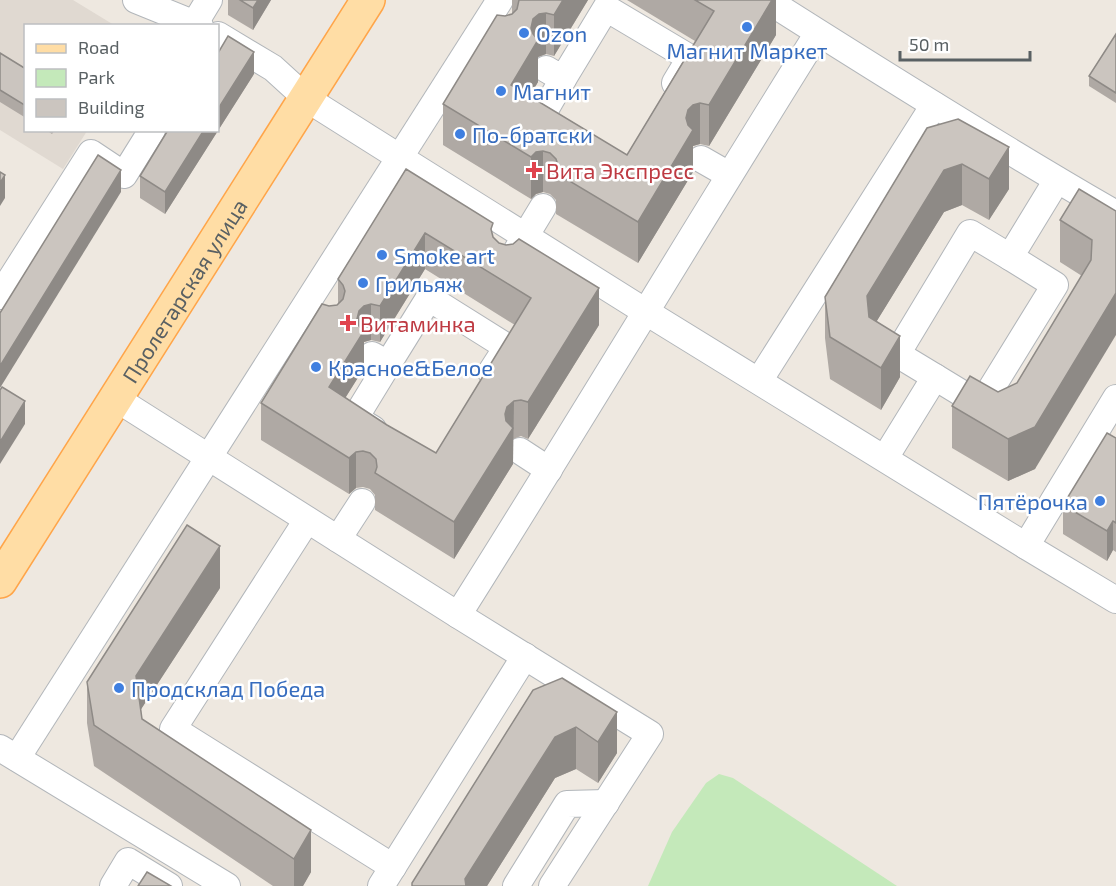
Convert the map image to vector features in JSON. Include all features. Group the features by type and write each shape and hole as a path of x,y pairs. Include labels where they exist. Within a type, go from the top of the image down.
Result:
{"main road":[{"name":"Пролетарская улица","path":"0,581 368,0"}],"street":[{"path":"136,0 198,24 209,0"},
{"path":"226,886 8,753 208,457 311,316 399,157 500,0"},
{"path":"767,0 934,105 1116,214"},
{"path":"567,142 537,124 555,74 606,8 653,26 690,58 666,98"},
{"path":"481,30 504,43"},
{"path":"458,615 818,33"},
{"path":"219,36 273,68 306,99 646,312 1116,600"},
{"path":"759,381 934,105"},
{"path":"0,296 91,153 124,175 152,132"},
{"path":"701,159 729,175"},
{"path":"1010,257 1057,180"},
{"path":"506,267 543,207"},
{"path":"970,233 1055,285 981,405 935,377 897,354 970,233"},
{"path":"389,439 355,417 380,360 429,298 477,314 507,347 482,387"},
{"path":"885,459 935,377"},
{"path":"115,398 650,734 552,886"},
{"path":"1026,546 1114,410"},
{"path":"520,451 549,470"},
{"path":"338,540 362,502"},
{"path":"307,520 173,729 387,876 525,656"},
{"path":"516,886 567,804 606,803"},
{"path":"113,886 128,861 170,886"}],"shaded area":[{"path":"0,0 73,0 112,24 24,24 24,132 86,132 63,169 0,130"}],"green space":[{"path":"719,774 733,778 897,886 648,886 672,832 706,783"}],"building":[{"path":"240,0 258,0 253,8"},
{"path":"519,0 563,0 554,15 539,14 533,19 531,28 538,40 511,85 627,155 714,11 695,0 772,0 709,105 700,103 688,110 686,118 693,130 638,222 556,173 558,165 550,153 536,152 531,157 443,104 497,15 512,14 517,9"},
{"path":"1116,34 1116,93 1089,76"},
{"path":"228,36 254,52 219,107 219,51"},
{"path":"0,53 24,68 24,105 0,90"},
{"path":"958,119 1009,147 989,179 962,164 944,170 867,296 869,317 900,336 881,368 830,337 825,297 927,128"},
{"path":"167,132 203,132 165,192 140,176"},
{"path":"98,155 121,170 0,366 0,313"},
{"path":"406,169 493,223 491,229 493,237 499,243 513,244 519,239 599,288 528,402 514,401 507,407 506,421 513,428 454,522 375,473 376,459 370,453 356,452 349,458 261,403 322,304 337,305 343,299 345,291 338,279","holes":["425,233 531,298 436,453 387,425 329,387 364,331 357,319 359,311 371,304 380,306"]},
{"path":"0,172 5,175 0,183"},
{"path":"1079,189 1116,211 1116,293 1035,427 1008,439 952,406 970,376 998,392 1017,383 1091,260 1092,240 1060,220"},
{"path":"2,387 25,401 0,442 0,390"},
{"path":"1107,433 1116,438 1116,523 1113,521 1107,531 1063,505"},
{"path":"187,525 220,546 136,676 142,719 311,830 294,859 94,725 87,682"},
{"path":"562,678 617,712 598,742 576,727 555,737 465,879 466,886 412,886 533,690"},
{"path":"147,872 171,886 138,886"}],"place":[{"name":"Магнит Маркет","path":"747,27"},
{"name":"Ozon","path":"524,33"},
{"name":"Магнит","path":"501,91"},
{"name":"По-братски","path":"460,134"},
{"name":"Вита Экспресс","path":"534,170"},
{"name":"Smoke art","path":"382,255"},
{"name":"Грильяж","path":"363,283"},
{"name":"Витаминка","path":"348,323"},
{"name":"Красное&Белое","path":"316,367"},
{"name":"Пятёрочка","path":"1100,501"},
{"name":"Продсклад Победа","path":"119,688"}]}
